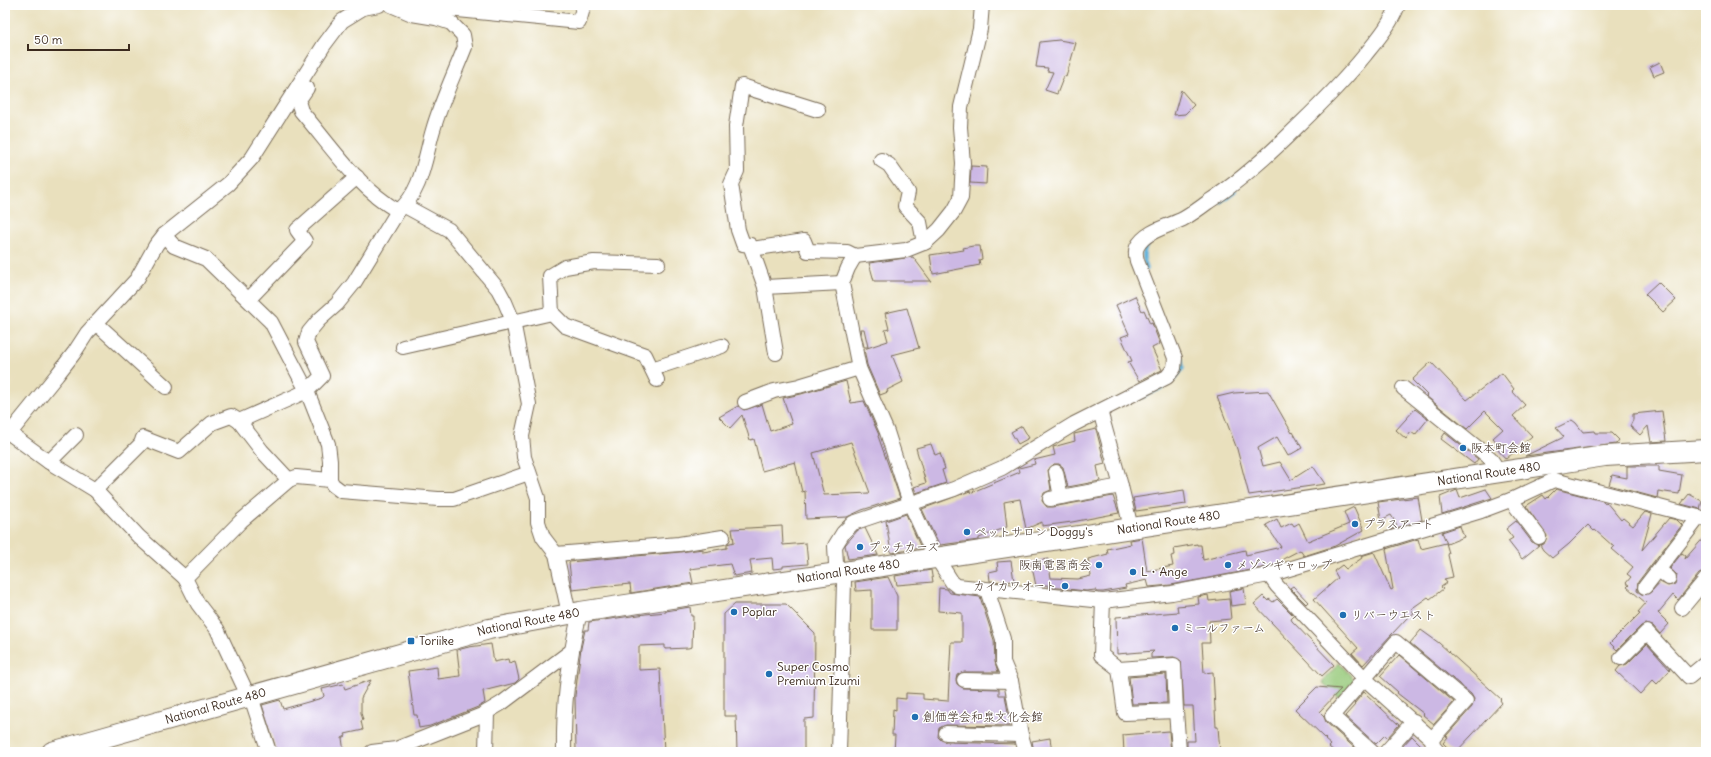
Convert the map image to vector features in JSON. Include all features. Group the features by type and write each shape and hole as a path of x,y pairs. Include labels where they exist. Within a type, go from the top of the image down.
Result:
{"highway":[{"name":"National Route 480","path":"52,752 489,629 574,613 1495,472 1553,472 1605,456 1706,450"}],"street":[{"path":"270,752 253,703 217,629 198,604 185,578 139,537 95,490 49,462 7,432 57,375 74,353 87,332 137,279 156,245 164,235 228,184 252,158 324,45 342,21 363,8 379,5"},
{"path":"239,421 307,391 322,376 306,342 309,332 319,320 337,304 354,283 419,181 433,130 465,47 463,35 451,23 436,18 412,14 391,5"},
{"path":"404,5 579,22 584,5"},
{"path":"752,249 804,241 808,251 847,252 855,256 906,250 924,243 939,230 954,211 961,198 963,163 960,127 961,107 980,29 982,5"},
{"path":"839,752 844,582 842,572 836,564 835,546 843,533 853,524 954,489 1002,468 1074,424 1167,377 1174,368 1175,358 1137,261 1137,247 1143,239 1183,219 1234,185 1272,152 1350,74 1382,34 1393,17 1398,5"},
{"path":"314,62 316,75 298,101 302,111 357,177 382,202 402,208 448,230 498,289 505,302 512,321 529,404 522,436 524,458 538,498 538,522 543,537 556,554 574,613 564,724 564,752"},
{"path":"776,353 765,287 752,249 750,245 743,244 738,230 730,184 737,171 736,126 742,86 818,110"},
{"path":"881,160 889,165 908,192 905,206 920,222 924,243"},
{"path":"249,299 305,241 297,230 357,177"},
{"path":"164,235 174,246 206,259 249,299 271,322 307,391 328,444 330,480 333,485 341,491 438,500 454,499 529,473"},
{"path":"855,256 842,283 859,368 887,432 910,503 931,549 952,582 957,586 1103,601 1172,593 1269,575 1481,511 1510,500 1553,472 1703,518 1664,574 1645,588"},
{"path":"658,264 594,262 565,267 550,276 552,313 565,326 645,355 654,374 722,346"},
{"path":"765,287 842,283"},
{"path":"403,347 552,313"},
{"path":"96,323 166,387"},
{"path":"283,346 308,336"},
{"path":"745,402 774,391 799,386 859,368"},
{"path":"1403,388 1490,458 1494,464 1495,472"},
{"path":"1100,411 1121,486 1130,528"},
{"path":"95,490 141,444 143,438 179,452 212,423 231,416 239,421 262,451 289,480"},
{"path":"49,462 76,435"},
{"path":"1056,472 1055,498 1121,486"},
{"path":"185,578 241,521 289,480 296,478 330,480"},
{"path":"1510,500 1539,537"},
{"path":"556,554 679,544 723,537"},
{"path":"1269,575 1277,586 1365,679 1414,721 1432,739 1433,746 1438,752"},
{"path":"1682,608 1706,578"},
{"path":"987,590 1003,640 1003,662 1012,681 1021,735 1026,752"},
{"path":"1103,601 1101,655 1119,669 1174,665 1179,751"},
{"path":"1621,658 1647,632 1689,678 1706,663"},
{"path":"1372,752 1332,716 1396,642 1466,701 1432,739"},
{"path":"372,752 418,746 487,712 502,703 570,652"},
{"path":"1119,669 1125,713 1176,711"},
{"path":"964,680 1012,681"},
{"path":"486,752 487,712"},
{"path":"1386,752 1414,721"},
{"path":"946,733 1021,735"}],"green space":[{"path":"1339,663 1353,678 1354,683 1339,698 1322,682"}],"building":[{"path":"1059,40 1076,43 1066,77 1064,76 1057,94 1045,90 1053,72 1047,71 1048,68 1036,67 1040,42"},
{"path":"1660,62 1664,72 1654,76 1650,67"},
{"path":"1181,90 1194,105 1185,114 1174,115"},
{"path":"971,166 987,167 986,184 970,183"},
{"path":"980,246 982,259 979,260 980,265 933,274 930,255 964,250 963,248"},
{"path":"913,257 931,281 874,281 869,263"},
{"path":"1658,282 1676,300 1663,312 1645,294"},
{"path":"1135,296 1142,311 1144,310 1150,324 1152,323 1160,344 1152,348 1162,370 1139,381 1128,362 1132,361 1121,337 1129,334 1116,305"},
{"path":"907,308 919,348 892,355 903,382 887,390 888,392 880,395 867,365 864,349 888,341 885,330 889,329 885,313"},
{"path":"860,329 864,329 868,347 864,347"},
{"path":"1431,362 1467,400 1502,373 1514,389 1512,391 1525,405 1513,416 1532,436 1506,459 1496,448 1499,445 1493,438 1503,429 1485,411 1467,429 1426,396 1427,395 1412,380"},
{"path":"846,381 851,403 864,401 879,435 878,436 900,498 862,510 847,517 806,519 805,491 802,492 795,462 762,471 754,439 750,440 742,415 730,428 719,417 738,406 744,410 762,404 770,431 792,424 783,398","holes":["851,442 870,493 824,495 813,453"]},
{"path":"1268,391 1302,448 1288,456 1277,437 1258,448 1263,466 1280,462 1291,480 1313,466 1325,484 1249,495 1237,449 1217,397 1234,393"},
{"path":"1415,409 1428,419 1415,435 1411,432 1406,439 1396,430"},
{"path":"1662,411 1666,441 1651,442 1648,426 1640,435 1630,426 1633,420 1633,414"},
{"path":"1572,420 1583,432 1594,431 1595,433 1612,433 1619,440 1616,444 1525,456 1564,437 1556,428"},
{"path":"1022,426 1029,438 1018,444 1011,432"},
{"path":"1096,429 1105,464 1097,466 1100,481 1068,487 1063,467 1059,464 1054,464 1048,470 1051,490 1044,493 1042,501 1047,507 1052,507 1113,496 1119,513 1042,526 1042,522 1026,529 1020,499 1004,502 1007,527 979,538 979,540 940,545 938,543 922,509 970,491 970,493 1020,472 1019,468 1035,464 1034,460 1055,455 1053,447 1075,441 1074,434"},
{"path":"1445,433 1478,459 1474,464 1441,439"},
{"path":"931,444 935,455 940,453 945,469 942,470 946,483 916,493 914,487 926,483 916,448"},
{"path":"1627,466 1659,466 1659,471 1682,475 1679,494 1658,491 1657,498 1609,485 1612,475 1627,478"},
{"path":"1486,489 1492,498 1442,514 1440,497 1457,490 1460,498"},
{"path":"1556,489 1603,501 1605,504 1606,502 1621,520 1623,518 1633,526 1645,512 1652,514 1642,550 1669,518 1677,520 1682,525 1638,582 1637,591 1643,595 1651,592 1660,582 1668,586 1675,584 1677,575 1670,568 1682,553 1686,556 1685,559 1706,535 1706,571 1699,574 1678,600 1673,595 1658,613 1669,624 1660,634 1653,626 1645,624 1641,626 1617,650 1610,643 1640,613 1638,612 1646,603 1627,587 1629,585 1626,583 1631,577 1627,574 1633,567 1612,549 1614,547 1595,530 1594,531 1588,525 1552,558 1543,550 1540,545 1544,544 1547,536 1526,506 1543,495 1546,499"},
{"path":"1184,490 1186,504 1136,511 1133,498"},
{"path":"1689,494 1702,501 1700,509 1681,504"},
{"path":"1418,497 1422,520 1390,530 1397,525 1391,515 1381,520 1378,502"},
{"path":"1354,507 1364,530 1335,546 1304,556 1300,550 1283,559 1284,562 1267,567 1171,585 1149,587 1147,580 1125,585 1126,588 1103,592 1096,592 1096,590 1086,591 1048,587 1048,585 1036,586 1031,562 1048,559 1051,578 1078,579 1091,576 1088,559 1108,554 1107,549 1131,544 1130,540 1142,538 1147,571 1173,566 1171,556 1175,555 1174,548 1197,544 1201,545 1203,560 1245,550 1246,555 1281,547 1266,525 1277,519 1281,528 1292,523 1294,526 1299,523 1308,541 1349,524 1344,512"},
{"path":"906,514 921,548 891,553 886,521"},
{"path":"1516,521 1532,542 1539,545 1522,559 1508,541 1513,538 1506,529"},
{"path":"782,526 783,545 806,543 808,564 783,566 783,568 773,569 772,558 750,560 752,573 734,576 730,564 690,569 693,583 631,593 630,584 572,590 569,562 703,549 703,552 727,548 727,544 734,542 732,529"},
{"path":"1460,526 1464,537 1447,544 1442,532"},
{"name":"プッチカーズ","path":"865,528 878,555 848,559 845,545 858,530"},
{"path":"1418,539 1421,549 1446,543 1453,577 1444,579 1447,583 1441,587 1443,589 1430,599 1428,597 1411,609 1414,613 1407,618 1363,665 1352,653 1358,648 1314,599 1338,578 1334,571 1342,565 1346,569 1362,558 1361,556 1374,552 1391,590 1393,589 1386,549"},
{"path":"1011,561 1014,581 990,581 989,572 998,570 997,562"},
{"path":"931,570 933,582 897,585 895,576"},
{"path":"888,577 897,596 897,630 872,630 872,590 856,591 855,582"},
{"path":"1293,586 1308,602 1306,604 1290,588"},
{"path":"939,588 947,589 950,593 980,597 994,640 995,662 998,672 964,672 957,675 956,680 957,684 963,688 999,689 999,695 1005,695 1010,726 946,725 939,728 938,737 946,742 1015,744 1017,752 894,752 895,735 892,735 893,709 896,710 896,698 906,699 906,693 923,694 923,699 948,701 951,642 962,642 962,613 938,611"},
{"path":"1244,588 1246,604 1231,606 1229,591"},
{"path":"1208,595 1209,601 1229,599 1231,619 1209,621 1210,643 1202,643 1204,673 1213,672 1216,727 1218,727 1220,752 1187,752 1187,741 1195,741 1193,706 1184,706 1181,661 1174,657 1151,658 1151,654 1154,651 1117,654 1116,617 1178,612 1177,606 1199,604 1198,597"},
{"path":"1263,596 1268,601 1269,599 1273,602 1277,599 1294,616 1291,619 1292,621 1334,665 1322,676 1254,604"},
{"name":"Super Cosmo Premium Izumi","path":"735,604 786,604 815,633 814,718 804,719 804,752 737,752 736,716 724,716 724,614"},
{"path":"690,607 691,616 693,616 692,647 665,649 665,645 639,646 639,670 660,669 664,752 576,752 575,696 581,648 585,630 588,630 589,622 666,612"},
{"path":"1421,630 1439,643 1501,699 1500,700 1502,703 1456,752 1452,752 1443,743 1448,737 1446,736 1472,707 1474,699 1471,694 1410,643"},
{"path":"491,644 494,662 508,659 509,663 515,661 519,679 515,683 483,691 485,703 478,707 430,726 419,728 417,715 414,715 408,671 437,667 438,679 460,676 457,650"},
{"path":"1647,644 1670,670 1657,684 1653,680 1640,694 1616,671 1620,666 1627,664"},
{"path":"1399,655 1454,702 1434,724 1423,715 1424,714 1397,693 1398,692 1380,676"},
{"path":"1166,674 1167,703 1132,704 1129,677"},
{"path":"371,680 361,698 361,713 363,720 361,721 363,730 345,734 346,736 342,738 344,752 277,752 262,705 280,700 283,709 322,698 324,696 322,689 343,684 345,689"},
{"path":"1317,687 1341,689 1319,712 1324,717 1326,722 1359,752 1335,752 1329,747 1331,745 1325,740 1326,739 1295,709"},
{"path":"1364,692 1399,725 1387,738 1385,735 1376,744 1345,716"},
{"path":"1169,731 1171,752 1124,752 1123,735"},
{"path":"1412,736 1427,752 1406,752 1401,748"},
{"path":"1050,738 1052,752 1034,752 1032,741"}],"waterway":[{"path":"1220,202 1235,191"},
{"path":"1147,269 1144,255 1145,248 1149,242"},
{"path":"1142,397 1170,383 1179,374 1183,368 1181,357"}],"place":[{"name":"阪本町会館","path":"1463,448"},
{"name":"プラスアート","path":"1355,524"},
{"name":"ペットサロン Doggy's","path":"967,532"},
{"name":"プッチカーズ","path":"860,547"},
{"name":"阪南電器商会","path":"1099,565"},
{"name":"メゾンギャロップ","path":"1228,565"},
{"name":"L・Ange","path":"1133,572"},
{"name":"カイカワオート","path":"1065,586"},
{"name":"Poplar","path":"734,612"},
{"name":"リバーウエスト","path":"1343,615"},
{"name":"ミールファーム","path":"1175,628"},
{"name":"Toriike","path":"411,641"},
{"name":"Super Cosmo Premium Izumi","path":"769,674"},
{"name":"創価学会和泉文化会館","path":"915,717"}]}
